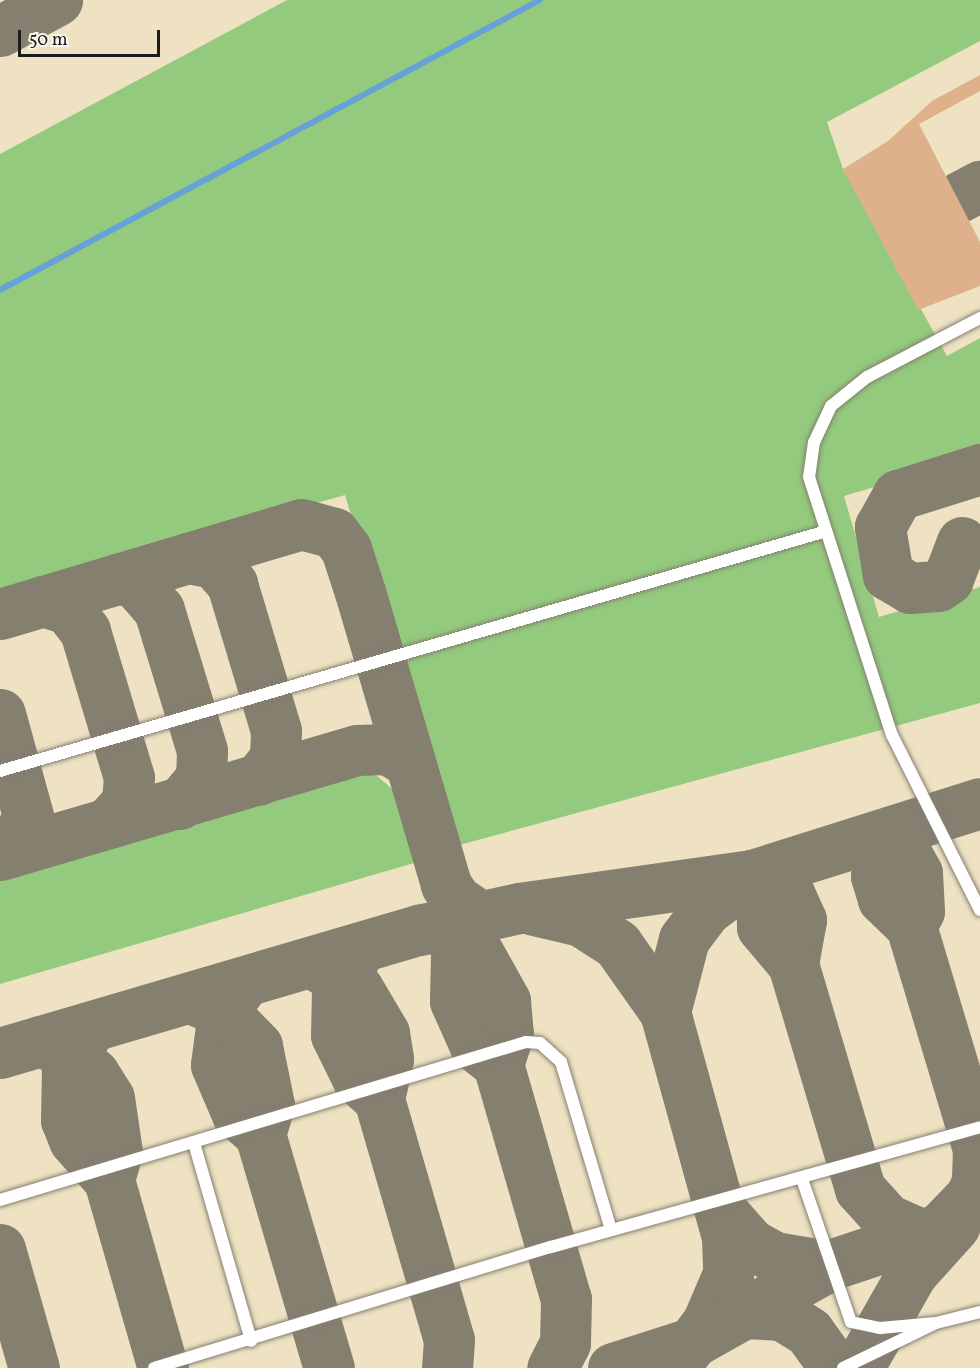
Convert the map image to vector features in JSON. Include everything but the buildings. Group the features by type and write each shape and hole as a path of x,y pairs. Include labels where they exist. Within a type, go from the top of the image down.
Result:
{"lane":[{"path":"980,318 867,376 831,406 814,442 809,477 823,532 892,735 980,910"},
{"path":"0,771 823,532"},
{"path":"0,1200 518,1044 540,1043 552,1050 566,1076 611,1230"},
{"path":"154,1368 251,1341 611,1230 802,1179 980,1127"},
{"path":"194,1143 251,1341"},
{"path":"802,1179 851,1322 880,1328 936,1323 980,1312"},
{"path":"843,1368 936,1323"}],"green space":[{"path":"287,0 980,0 980,41 827,122 843,169 947,356 980,338 980,456 844,496 879,617 980,587 980,703 452,847 345,495 0,593 0,154"},
{"path":"356,770 377,776 398,794 414,863 0,984 0,869 330,772"}],"waterway":[{"path":"0,290 540,0"}],"taxiway":[{"path":"0,31 57,0"},
{"path":"959,197 980,186"},
{"path":"962,542 948,579 938,586 910,588 888,575 880,527 898,495 980,469"},
{"path":"0,614 301,524 334,533 346,549 360,592 446,885 456,900 480,916"},
{"path":"188,558 214,563 232,584 276,731 275,758 258,780"},
{"path":"117,579 134,581 159,610 202,751 201,778 179,804"},
{"path":"43,601 68,609 85,631 129,778 127,802 108,823"},
{"path":"0,714 28,816 10,852"},
{"path":"0,855 357,750 388,749 410,763"},
{"path":"0,1053 419,930 519,908 752,875 980,803"},
{"path":"911,926 919,911 917,873 904,850 885,836 876,876 883,899 911,926 978,1149 977,1182 970,1197 938,1230"},
{"path":"793,964 801,920 785,884 768,871 761,885 762,927 793,964 860,1189 887,1219 921,1234"},
{"path":"665,1012 684,939 706,910 752,875"},
{"path":"534,910 581,921 617,944 665,1012 727,1237 728,1274 707,1323 673,1368"},
{"path":"475,917 456,956 455,1001 475,1046 498,1064"},
{"path":"434,927 479,954 505,1001 508,1034 498,1064 566,1299 565,1343 552,1368"},
{"path":"359,950 337,990 336,1035 358,1080 379,1099"},
{"path":"310,962 358,989 384,1033 388,1059 379,1099 449,1340 447,1368"},
{"path":"240,988 223,1011 216,1065 237,1114 260,1134"},
{"path":"190,998 223,1011 257,1046 269,1105 260,1134 329,1368"},
{"path":"88,1031 67,1068 66,1120 74,1140 109,1180"},
{"path":"40,1041 72,1055 94,1074 109,1098 117,1152 109,1180 163,1368"},
{"path":"719,1208 751,1244 774,1257 829,1266"},
{"path":"858,1368 912,1273 955,1225"},
{"path":"613,1368 691,1343 830,1265 936,1230"},
{"path":"0,1249 34,1368"},
{"path":"744,1313 782,1315 809,1332 835,1368"}]}
